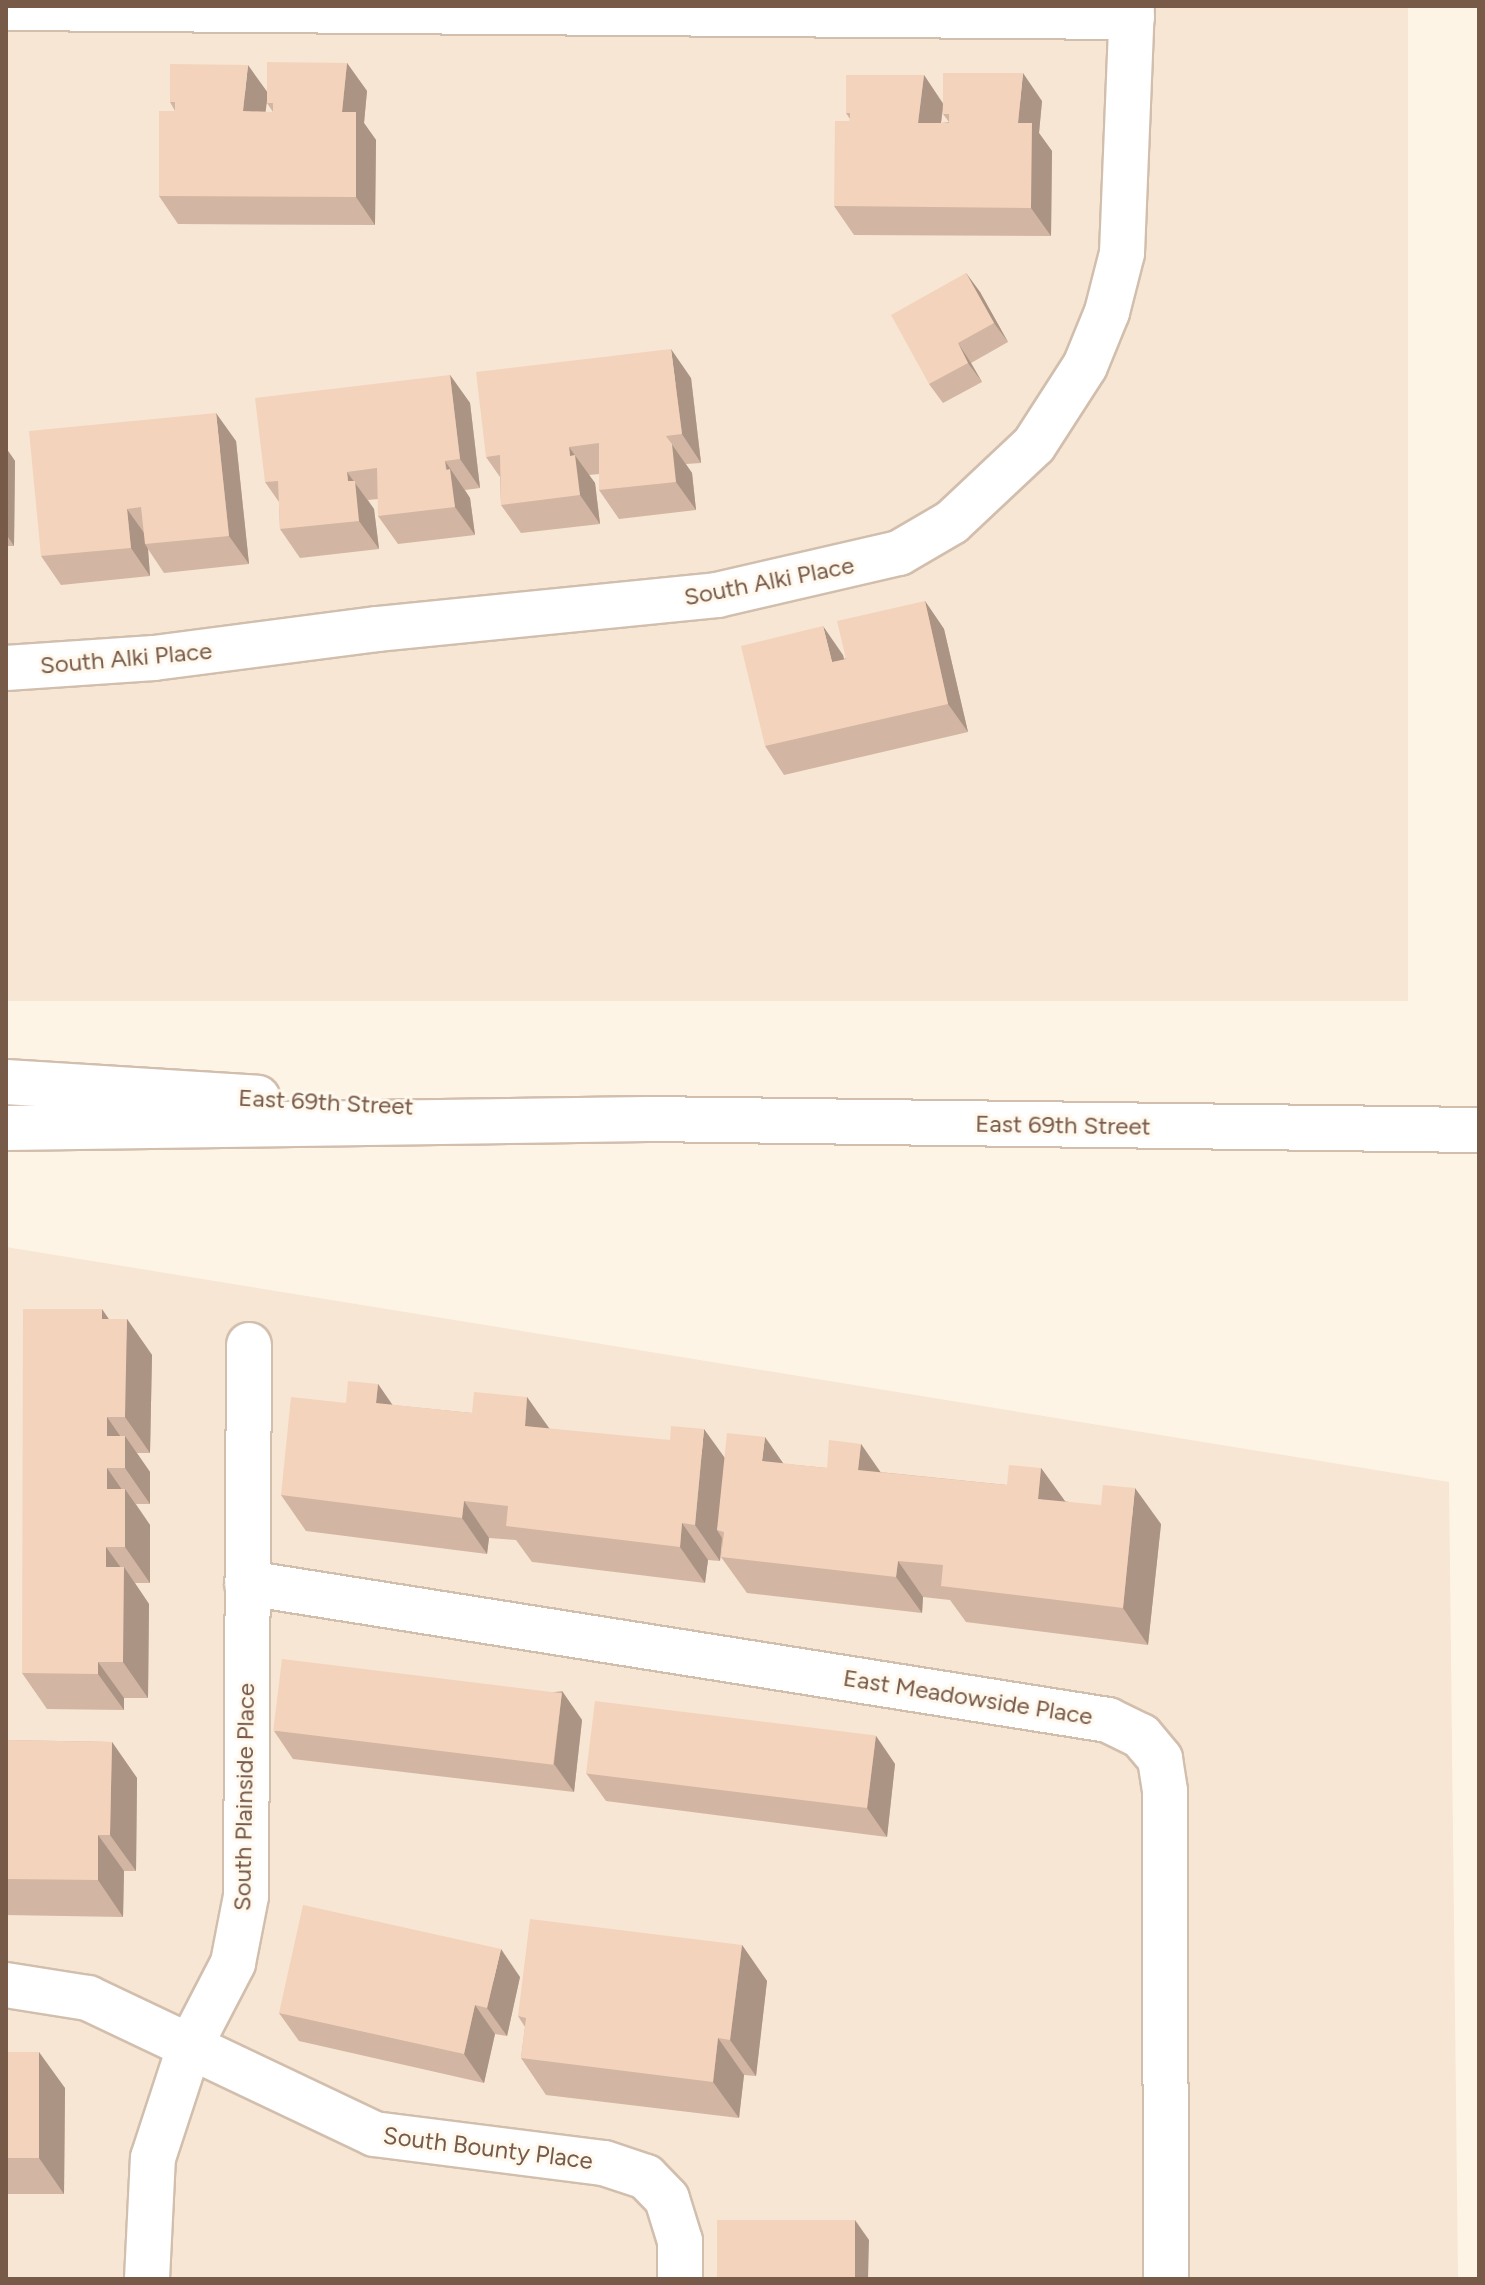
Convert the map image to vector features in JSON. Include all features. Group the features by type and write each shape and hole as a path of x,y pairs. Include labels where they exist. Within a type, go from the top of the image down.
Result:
{"street":[{"path":"6,8 1132,12"},
{"name":"South Alki Place","path":"6,668 154,658 378,629 717,595 885,557 939,530 1002,479 1034,445 1085,366 1107,312 1122,253 1132,12"},
{"name":"East 69th Street","path":"6,1082 647,1119"},
{"name":"East 69th Street","path":"6,1128 647,1119 1479,1130"},
{"name":"South Plainside Place","path":"147,2279 153,2158 189,2048 233,1963 246,1896 249,1345"},
{"name":"East Meadowside Place","path":"247,1583 1108,1720 1141,1736 1160,1759 1165,1791 1166,2279"},
{"name":"South Bounty Place","path":"6,1985 88,1998 374,2134 604,2163 646,2177 667,2199 680,2241 680,2279"}],"shaded area":[{"path":"6,6 1408,6 1408,1001 6,1001"},
{"path":"6,1247 1449,1482 1458,2279 6,2279"}],"building":[{"path":"267,62 347,63 342,112 356,112 356,197 159,196 159,111 175,111 175,102 170,102 170,64 248,65 243,111 273,112 273,103 267,103"},
{"path":"943,73 1023,73 1018,123 1032,123 1031,208 834,206 835,121 850,121 850,113 846,113 846,75 924,75 918,123 949,123 949,114 943,114"},
{"path":"966,273 994,323 958,343 968,363 929,384 891,315"},
{"path":"671,349 682,434 666,436 672,444 676,482 599,490 599,443 569,447 570,456 575,455 580,495 501,505 500,455 486,457 476,372"},
{"path":"450,375 460,459 445,461 446,470 450,469 455,507 378,516 377,468 347,472 348,481 355,481 359,521 280,529 278,481 265,482 255,398"},
{"path":"216,413 229,536 145,544 141,507 127,509 131,548 41,556 29,431"},
{"path":"925,601 948,704 765,746 741,646 823,626 832,662 846,659 837,621"},
{"path":"23,1309 102,1309 102,1319 127,1319 125,1417 107,1417 107,1436 125,1436 125,1468 107,1468 107,1489 125,1489 125,1547 106,1547 106,1567 124,1567 123,1662 98,1662 98,1674 22,1673"},
{"path":"348,1381 378,1384 376,1403 472,1413 474,1392 527,1397 525,1426 670,1440 671,1426 704,1429 695,1525 682,1523 680,1547 506,1526 508,1506 464,1501 462,1518 281,1495 291,1397 346,1403"},
{"path":"727,1433 765,1437 762,1461 827,1468 829,1440 861,1444 858,1470 1007,1485 1009,1465 1041,1468 1038,1499 1101,1505 1103,1485 1135,1488 1123,1608 941,1586 943,1565 898,1561 896,1577 721,1557 724,1532 717,1530"},
{"path":"282,1659 562,1693 553,1765 273,1730"},
{"path":"595,1701 876,1735 867,1808 586,1773"},
{"path":"6,1740 112,1742 110,1835 98,1835 98,1880 6,1879"},
{"path":"303,1905 501,1949 487,2008 475,2005 464,2054 279,2013"},
{"path":"530,1919 742,1945 730,2040 718,2038 713,2082 521,2058 526,2018 518,2016"},
{"path":"6,2052 39,2052 39,2158 6,2158"},
{"path":"717,2220 855,2220 855,2279 717,2279"}]}
